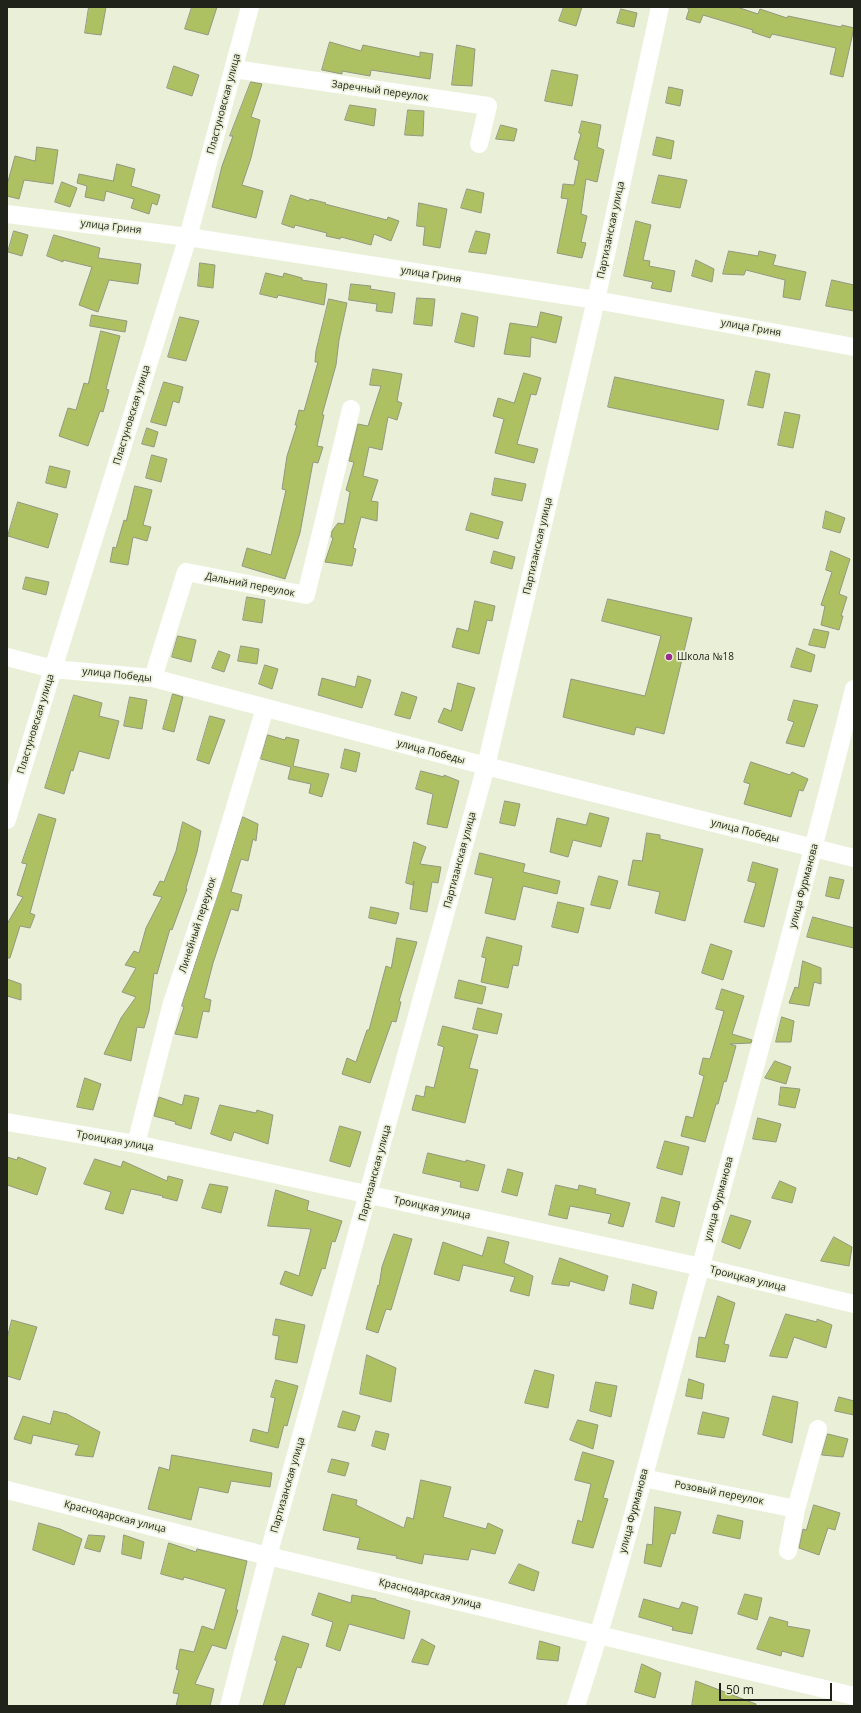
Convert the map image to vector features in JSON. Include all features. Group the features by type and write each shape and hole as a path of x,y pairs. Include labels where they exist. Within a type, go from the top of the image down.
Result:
{"street":[{"name":"Пластуновская улица","path":"7,820 188,237 250,7"},
{"name":"Партизанская улица","path":"229,1706 268,1556 486,766 596,300 660,7"},
{"name":"Заречный переулок","path":"234,69 488,106 479,144"},
{"name":"улица Гриня","path":"7,214 188,237 596,300 854,347"},
{"name":"Дальний переулок","path":"153,678 186,572 306,595 351,409"},
{"name":"улица Победы","path":"7,657 53,669 153,678 486,766 854,858"},
{"name":"улица Фурманова","path":"576,1706 600,1634 701,1267 814,848 854,689"},
{"name":"Линейный переулок","path":"136,1144 172,1003 214,877 265,708"},
{"name":"Троицкая улица","path":"7,1122 136,1144 369,1194 701,1267 854,1304"},
{"path":"788,1551 796,1508 818,1429"},
{"name":"Розовый переулок","path":"643,1478 796,1508"},
{"name":"Краснодарская улица","path":"7,1490 268,1556 600,1634 854,1696"}],"building":[{"path":"89,7 106,7 101,35 85,33"},
{"path":"192,7 217,7 208,35 185,29"},
{"path":"564,7 582,7 576,26 559,21"},
{"path":"687,7 737,7 758,14 760,9 787,18 788,16 841,27 842,25 854,28 843,77 830,74 836,48 772,34 770,38 752,32 753,30 703,15 700,23 686,19 689,10"},
{"path":"621,9 637,13 634,27 617,23"},
{"path":"330,42 361,51 363,45 420,57 420,52 433,54 430,79 371,70 370,76 342,71 342,74 322,70"},
{"path":"457,45 475,49 472,86 452,85"},
{"path":"174,66 199,75 192,96 167,88"},
{"path":"552,70 578,75 572,106 545,101"},
{"path":"251,82 262,84 251,117 260,120 251,158 242,185 263,191 256,218 212,207 222,166 233,136 230,136"},
{"path":"669,87 683,90 680,106 666,103"},
{"path":"350,105 376,109 374,126 345,120"},
{"path":"408,110 424,111 423,136 405,135"},
{"path":"582,121 601,125 597,147 604,150 597,182 586,179 581,214 587,216 581,242 586,243 582,258 557,253 568,199 561,198 563,184 574,185 579,161 574,159 581,134 579,133"},
{"path":"501,125 517,129 514,141 496,139"},
{"path":"657,137 674,141 671,159 653,155"},
{"path":"37,147 58,150 53,184 24,180 19,199 7,196 7,185 15,156 35,161"},
{"path":"117,164 135,169 131,186 160,195 157,205 152,203 149,214 131,208 134,199 106,191 104,201 85,197 87,186 77,183 79,174 113,181"},
{"path":"659,175 687,180 680,208 652,203"},
{"path":"62,182 77,188 70,207 55,202"},
{"path":"467,189 484,193 481,213 461,208"},
{"path":"291,195 309,201 310,199 387,220 388,217 399,221 391,241 374,234 371,245 341,237 340,239 326,236 327,233 295,225 294,228 282,224"},
{"path":"419,203 447,209 440,248 423,245 425,227 417,226"},
{"path":"636,221 651,225 643,260 650,261 649,266 675,271 671,292 651,288 653,282 624,276"},
{"path":"14,231 28,235 22,256 8,252"},
{"path":"476,231 490,234 486,254 469,252"},
{"path":"54,235 100,248 98,258 141,264 138,284 109,280 98,312 79,305 92,267 63,260 63,262 47,256"},
{"path":"729,251 758,256 759,251 776,255 773,265 806,272 800,300 783,297 785,280 746,270 744,275 723,274"},
{"path":"696,260 714,269 712,282 692,276"},
{"path":"200,263 215,265 213,288 198,286"},
{"path":"266,273 283,277 284,273 302,278 302,280 327,284 324,305 278,295 277,298 260,294"},
{"path":"832,280 854,285 854,311 826,306"},
{"path":"351,284 371,286 370,289 395,293 392,313 376,311 377,304 349,300"},
{"path":"417,298 435,299 432,326 414,324"},
{"path":"329,299 347,303 339,340 336,365 322,415 324,415 317,446 323,447 318,463 313,462 300,533 285,579 242,566 247,548 271,555 286,490 282,489 287,456 297,425 295,425 299,410 304,411 318,362 315,362 316,351"},
{"path":"541,312 562,317 556,343 531,337 530,357 504,354 510,323 537,327"},
{"path":"462,313 478,317 474,347 455,342"},
{"path":"92,315 127,321 125,332 90,326"},
{"path":"180,317 199,321 186,361 168,357"},
{"path":"101,331 120,336 106,389 109,390 103,412 100,411 88,446 59,436 68,408 76,410 84,383 88,384"},
{"path":"373,369 402,374 397,401 402,403 397,420 388,417 382,450 369,447 363,476 378,480 371,501 378,502 377,521 361,517 353,548 356,549 352,566 325,562 333,538 331,537 332,531 338,523 344,524 350,492 346,490 354,462 349,461 358,424 368,426 381,386 370,385"},
{"path":"756,371 770,374 763,408 748,405"},
{"path":"524,373 541,378 536,395 531,394 517,444 538,449 534,463 495,453 504,419 493,416 498,398 514,403"},
{"path":"615,377 724,400 718,430 608,407"},
{"path":"164,382 183,387 179,403 173,401 166,426 151,422"},
{"path":"785,412 800,415 793,448 778,445"},
{"path":"147,428 158,432 154,447 142,444"},
{"path":"152,455 167,459 161,482 146,478"},
{"path":"50,466 70,471 66,488 46,483"},
{"path":"495,478 526,484 522,501 492,495"},
{"path":"135,486 152,490 143,525 151,527 147,541 133,537 128,565 110,562 113,547 116,548 124,520 126,521"},
{"path":"18,502 58,514 48,548 8,536"},
{"path":"826,511 845,518 840,533 823,528"},
{"path":"471,513 503,522 498,539 466,530"},
{"path":"494,551 515,557 512,569 491,563"},
{"path":"831,551 850,559 839,594 847,597 841,616 843,616 839,630 821,625 825,606 821,605 832,572 826,570"},
{"path":"26,577 49,582 46,595 23,589"},
{"path":"247,597 265,600 262,623 243,620"},
{"name":"Школа №18","path":"608,599 692,618 664,734 636,727 634,735 563,717 571,679 645,696 661,636 602,621"},
{"path":"475,601 495,606 492,621 487,620 479,654 452,647 457,628 468,631"},
{"path":"814,629 829,632 825,648 809,645"},
{"path":"178,636 196,640 191,662 172,657"},
{"path":"241,646 259,649 257,664 238,661"},
{"path":"797,648 815,655 811,672 791,667"},
{"path":"219,651 230,655 224,672 212,668"},
{"path":"265,665 278,669 272,689 259,684"},
{"path":"358,676 371,680 362,708 318,695 322,678 355,687"},
{"path":"458,683 475,688 462,731 438,722 444,708 451,711"},
{"path":"402,692 417,697 410,719 395,715"},
{"path":"173,694 183,697 174,732 163,729"},
{"path":"74,695 102,703 99,716 119,721 109,759 79,751 73,771 71,770 64,794 45,788"},
{"path":"130,697 147,700 142,729 124,726"},
{"path":"794,700 818,705 804,747 786,743 794,722 788,720"},
{"path":"210,716 225,720 209,764 197,760"},
{"path":"268,735 285,740 286,737 299,740 293,766 329,774 322,797 309,793 311,784 288,779 291,767 261,759"},
{"path":"345,749 360,753 356,772 341,768"},
{"path":"751,762 790,775 792,772 808,779 803,791 799,790 791,817 744,804 750,784 744,782"},
{"path":"421,771 444,777 444,775 459,781 447,828 427,824 433,794 416,789"},
{"path":"505,801 520,804 515,826 500,823"},
{"path":"590,813 609,818 601,847 573,840 568,857 550,852 557,818 586,825"},
{"path":"39,814 56,819 30,913 35,915 30,928 20,926 10,958 7,958 7,924 23,897 17,895 27,864 22,863"},
{"path":"243,817 258,824 256,841 253,839 248,861 241,859 231,892 242,895 238,911 231,909 213,963 204,998 211,1000 209,1012 203,1011 197,1038 175,1034 184,1007 182,1006"},
{"path":"183,822 201,831 197,852 186,888 187,889 172,930 170,929 157,974 154,973 149,1011 144,1028 137,1027 131,1061 104,1054 121,1018 136,997 122,992 136,968 125,965 134,951 139,953 146,928 162,897 153,895 160,881 164,882 176,851"},
{"path":"647,833 660,835 660,839 703,849 685,921 655,913 660,892 628,885 633,860 642,861"},
{"path":"414,842 426,847 420,864 441,867 438,883 432,882 427,912 410,909 414,881 413,885 406,883"},
{"path":"480,853 525,864 523,872 560,881 557,894 523,886 515,920 485,913 493,878 475,874"},
{"path":"753,862 778,869 764,927 744,922 756,883 748,881"},
{"path":"599,876 618,881 610,909 591,905"},
{"path":"830,877 844,880 839,899 826,896"},
{"path":"558,902 584,908 578,933 552,927"},
{"path":"371,907 399,913 396,924 369,918"},
{"path":"813,917 854,928 854,948 807,937"},
{"path":"487,937 522,946 518,966 513,965 508,988 481,982 486,958 482,957"},
{"path":"397,938 417,942 399,1001 401,1002 396,1022 392,1021 370,1083 342,1074 347,1058 356,1062 367,1030 369,1030 386,966 391,968"},
{"path":"711,944 732,951 723,980 702,973"},
{"path":"803,961 821,968 821,984 814,982 809,1006 789,1003 795,987 798,988"},
{"path":"7,979 21,984 21,1000 7,996"},
{"path":"459,980 486,987 482,1004 455,998"},
{"path":"722,989 744,996 732,1034 752,1040 751,1043 730,1044 736,1046 726,1082 724,1081 705,1142 681,1136 686,1116 693,1118 704,1076 699,1074 703,1058 710,1059 724,1011 716,1009"},
{"path":"478,1008 502,1014 497,1034 473,1029"},
{"path":"782,1017 794,1021 791,1042 776,1042"},
{"path":"443,1026 478,1035 469,1068 478,1070 465,1123 412,1110 416,1095 424,1097 426,1086 434,1088 444,1047 438,1045"},
{"path":"775,1061 791,1067 786,1084 765,1078"},
{"path":"85,1078 101,1084 93,1110 77,1107"},
{"path":"781,1087 800,1089 795,1108 779,1105"},
{"path":"185,1095 199,1098 191,1129 175,1124 176,1122 154,1116 159,1097 182,1105"},
{"path":"220,1105 256,1113 257,1110 273,1115 268,1144 234,1132 231,1141 211,1134"},
{"path":"758,1118 781,1124 776,1142 753,1139"},
{"path":"340,1126 361,1132 350,1167 330,1161"},
{"path":"665,1141 689,1147 682,1175 657,1168"},
{"path":"428,1153 485,1165 478,1191 460,1187 461,1182 423,1173"},
{"path":"7,1157 17,1160 18,1157 46,1168 37,1195 7,1185"},
{"path":"95,1159 121,1167 123,1161 167,1181 168,1176 183,1180 177,1201 162,1197 163,1196 131,1189 123,1214 105,1209 111,1192 84,1184"},
{"path":"508,1169 523,1173 517,1196 502,1192"},
{"path":"780,1181 796,1188 792,1203 772,1198"},
{"path":"210,1184 228,1187 221,1213 202,1208"},
{"path":"556,1185 578,1190 579,1185 596,1189 595,1194 630,1203 623,1227 608,1223 611,1214 570,1206 567,1219 549,1215"},
{"path":"276,1190 309,1201 307,1210 342,1221 335,1242 332,1241 325,1269 322,1268 312,1296 280,1284 285,1271 299,1276 311,1229 268,1226"},
{"path":"662,1197 680,1202 674,1227 656,1222"},
{"path":"731,1215 751,1221 740,1249 722,1242"},
{"path":"394,1234 412,1239 391,1310 386,1309 378,1333 366,1329 378,1285 379,1286 382,1267"},
{"path":"488,1237 509,1242 504,1263 533,1276 529,1296 510,1291 515,1277 463,1265 459,1281 434,1274 443,1242 482,1256"},
{"path":"834,1237 852,1247 849,1266 821,1261"},
{"path":"560,1258 608,1276 604,1291 570,1281 569,1286 552,1284"},
{"path":"633,1284 657,1292 653,1309 630,1304"},
{"path":"718,1296 735,1303 724,1344 729,1345 725,1362 696,1357 699,1337 705,1338"},
{"path":"786,1314 817,1322 817,1319 832,1325 826,1348 794,1337 787,1358 770,1356"},
{"path":"276,1319 305,1325 297,1363 275,1359 279,1336 273,1335"},
{"path":"12,1320 37,1327 20,1380 7,1376 7,1339"},
{"path":"367,1355 396,1368 391,1402 360,1394"},
{"path":"535,1370 554,1375 548,1408 525,1403"},
{"path":"689,1379 704,1384 702,1399 686,1396"},
{"path":"276,1380 298,1386 287,1426 284,1425 278,1448 250,1441 253,1429 268,1433 275,1398 271,1397"},
{"path":"596,1382 617,1386 611,1417 590,1411"},
{"path":"773,1396 798,1402 792,1443 763,1435"},
{"path":"839,1397 854,1401 854,1415 835,1411"},
{"path":"54,1411 67,1414 100,1432 93,1457 75,1455 79,1445 33,1435 31,1444 14,1439 23,1416 50,1424"},
{"path":"343,1411 360,1416 355,1431 338,1427"},
{"path":"703,1412 729,1418 724,1438 698,1434"},
{"path":"578,1420 598,1425 593,1449 570,1440"},
{"path":"376,1431 389,1434 385,1450 372,1446"},
{"path":"828,1434 848,1439 843,1457 822,1455"},
{"path":"583,1452 614,1461 603,1498 608,1499 593,1548 572,1543 578,1520 582,1522 591,1484 575,1480"},
{"path":"172,1455 272,1473 270,1487 231,1481 228,1493 199,1487 191,1520 148,1509 159,1467 169,1470"},
{"path":"332,1459 349,1463 345,1476 328,1472"},
{"path":"421,1480 451,1487 443,1517 486,1529 488,1523 503,1530 495,1554 471,1549 468,1560 424,1554 422,1564 396,1558 397,1556 357,1549 360,1538 323,1530 332,1494 357,1500 356,1505 404,1528 407,1517 413,1519"},
{"path":"814,1505 840,1513 835,1530 828,1528 819,1555 799,1548 803,1529 806,1530"},
{"path":"655,1507 681,1512 675,1534 671,1533 661,1567 644,1563 647,1544 652,1545"},
{"path":"718,1515 743,1521 740,1539 713,1533"},
{"path":"39,1523 60,1529 82,1539 74,1565 33,1550"},
{"path":"89,1535 105,1536 100,1552 85,1548"},
{"path":"124,1535 144,1542 141,1559 122,1554"},
{"path":"169,1543 196,1552 197,1549 247,1561 236,1610 238,1610 226,1649 212,1645 195,1684 214,1689 210,1706 176,1706 179,1694 173,1693 179,1670 176,1669 180,1649 194,1652 202,1626 214,1630 226,1589 184,1577 183,1580 161,1574"},
{"path":"519,1564 539,1572 534,1591 509,1583"},
{"path":"319,1593 351,1603 352,1595 376,1599 410,1611 404,1639 349,1624 340,1651 326,1646 333,1622 312,1615"},
{"path":"745,1594 762,1598 757,1620 738,1614"},
{"path":"644,1599 679,1609 682,1602 698,1607 692,1634 672,1630 673,1627 639,1617"},
{"path":"770,1617 788,1622 787,1626 810,1630 803,1657 782,1651 781,1656 757,1649"},
{"path":"283,1636 309,1644 301,1668 297,1667 284,1706 263,1706 277,1661 275,1660"},
{"path":"422,1639 435,1646 428,1665 412,1662"},
{"path":"540,1641 560,1647 558,1661 537,1659"},
{"path":"642,1664 661,1673 655,1698 635,1692"},
{"path":"696,1681 756,1704 755,1706 692,1706"}],"place":[{"name":"Школа №18","path":"669,657"}]}
